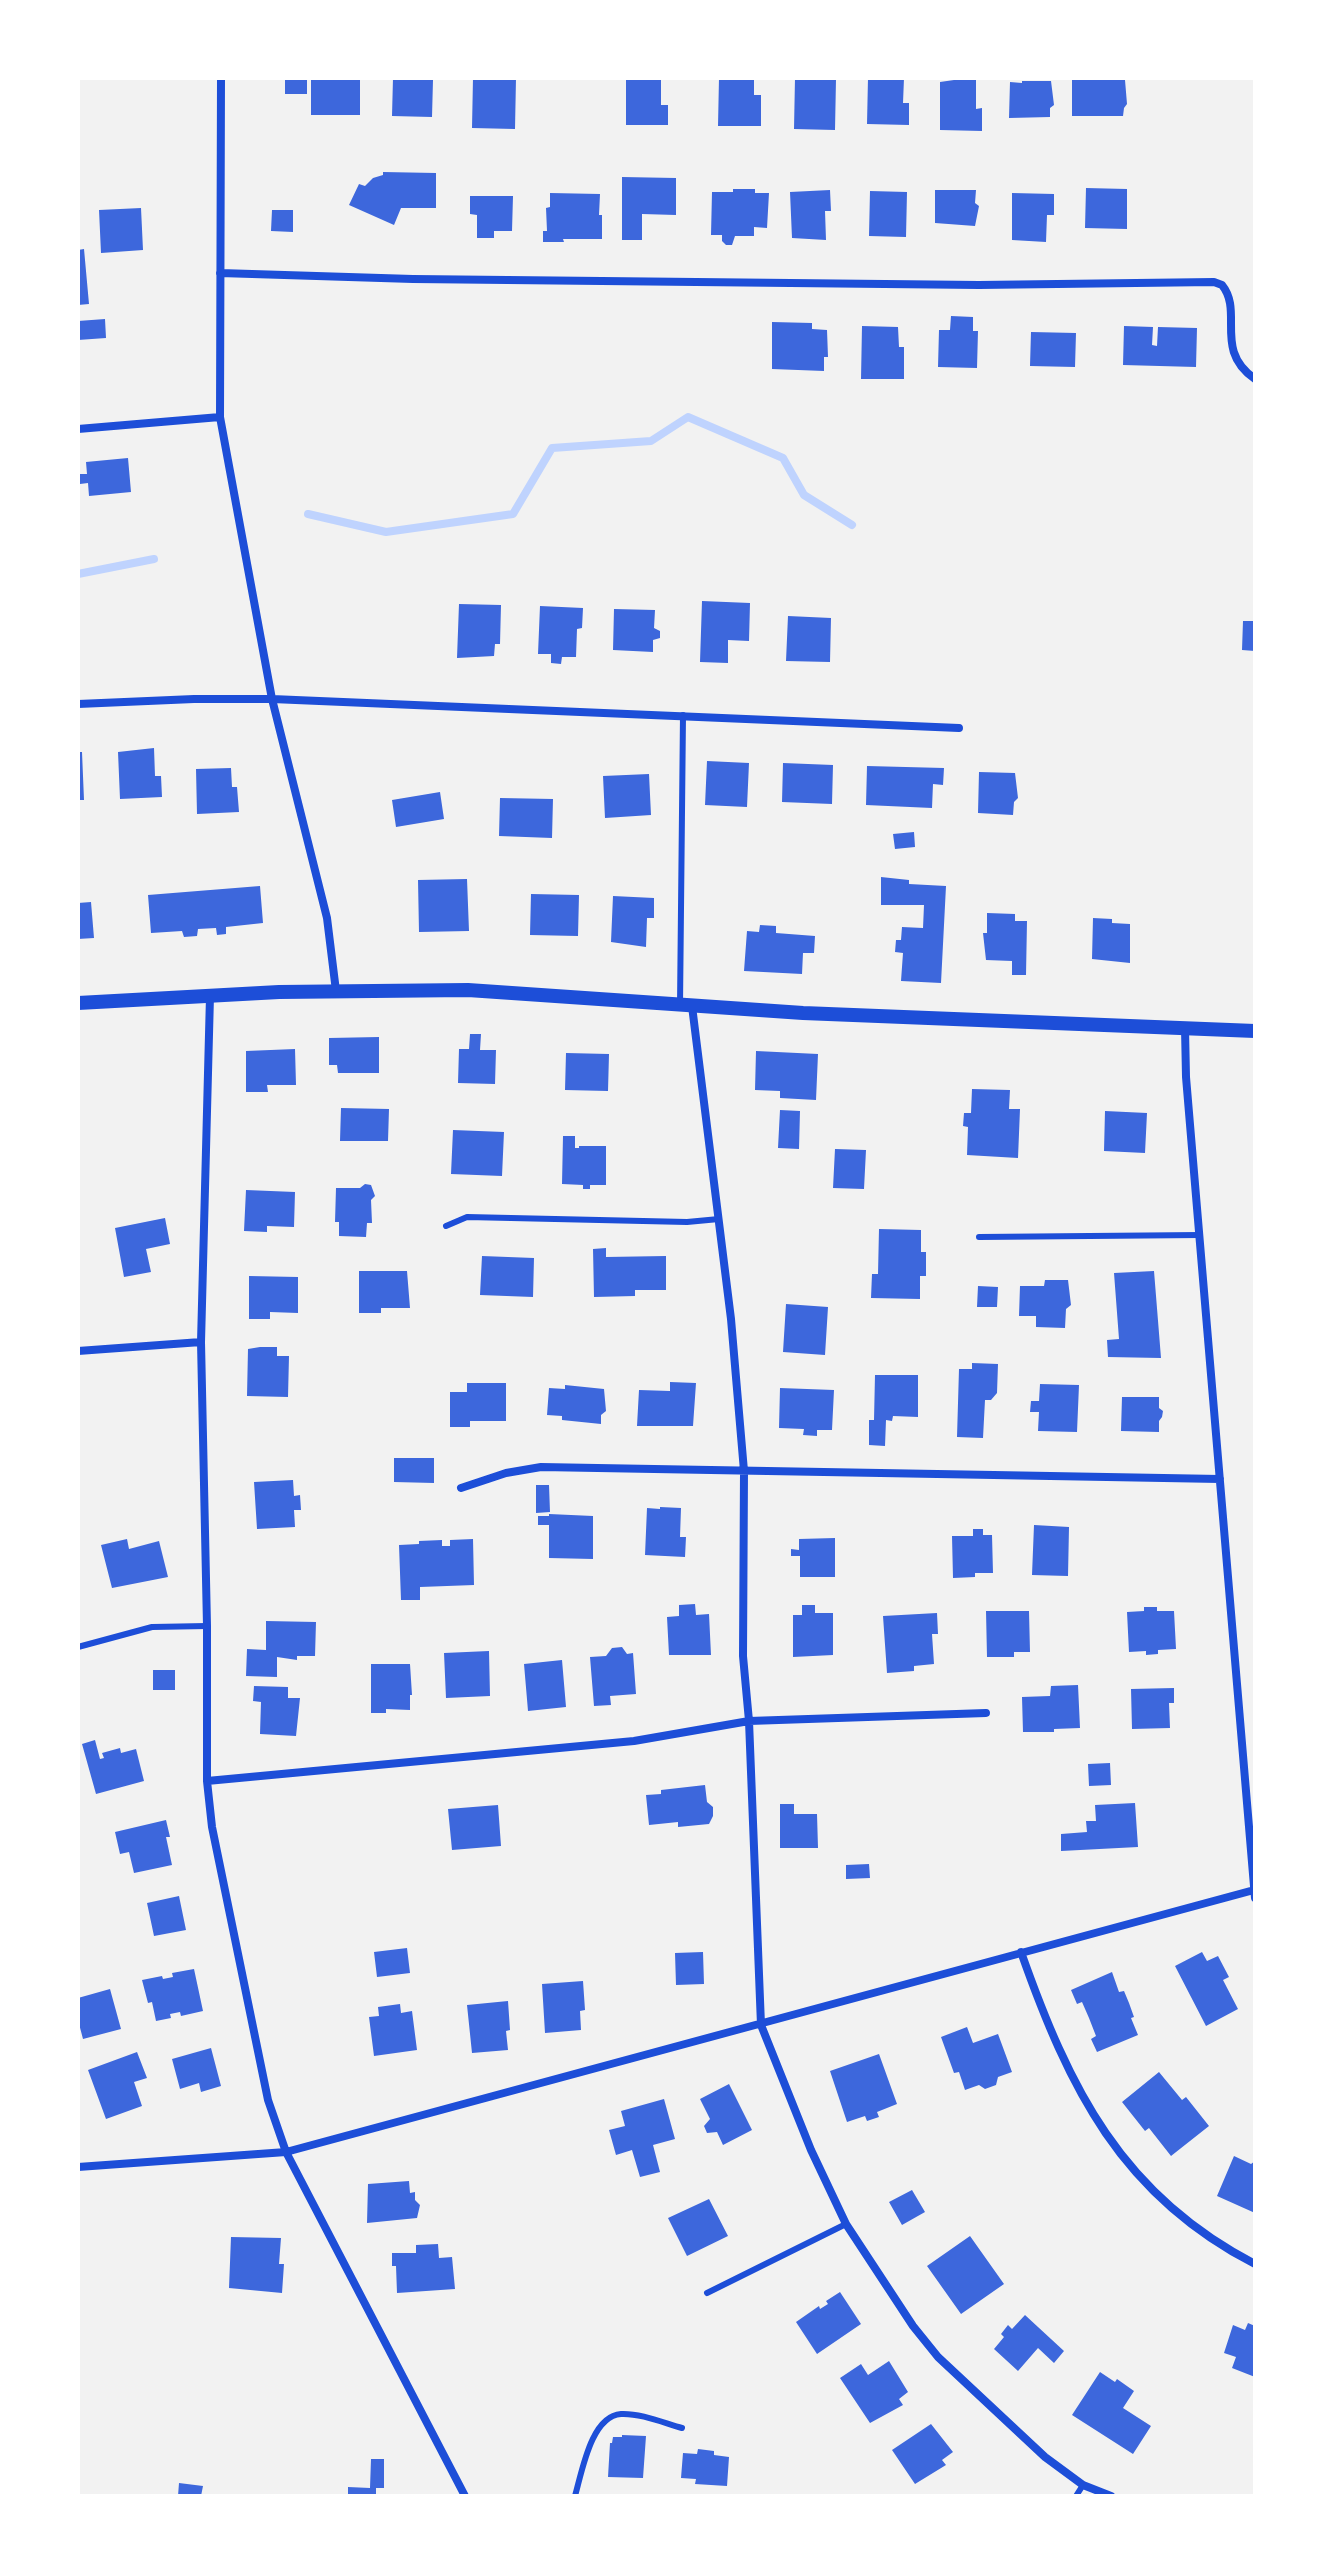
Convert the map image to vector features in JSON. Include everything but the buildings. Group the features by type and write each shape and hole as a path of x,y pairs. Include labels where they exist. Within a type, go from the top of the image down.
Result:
{"street":[{"path":"221,78 220,417 272,699 327,918 336,991"},
{"path":"220,273 413,279 979,285 1214,282 1222,285 1230,300 1229,332 1235,356 1255,379"},
{"path":"78,429 220,417"},
{"path":"78,704 272,699 959,728"},
{"path":"78,1003 210,995 468,990 686,1006 1255,1031"},
{"path":"210,995 201,1342 207,1781 212,1827 268,2100 286,2152 465,2496"},
{"path":"686,1006 719,1219 744,1471 743,1656 749,1721 761,2025 811,2150 846,2224 913,2326 938,2357 1045,2457 1083,2485 1111,2496"},
{"path":"1185,1028 1186,1077 1255,1898"},
{"path":"78,1351 201,1342"},
{"path":"461,1488 506,1473 541,1467 1220,1479"},
{"path":"207,1781 634,1741 749,1721 986,1713"},
{"path":"78,2167 286,2152 1254,1890"},
{"path":"1021,1952 1071,2078 1107,2137 1178,2214 1217,2244 1255,2264"}],"lane":[{"path":"683,715 686,1006"},
{"path":"446,1226 467,1217 687,1222 719,1219"},
{"path":"979,1237 1200,1235"},
{"path":"78,1647 152,1627 207,1626"},
{"path":"707,2293 846,2224"},
{"path":"575,2496 598,2426 607,2417 629,2414 682,2428"},
{"path":"1076,2496 1083,2485"}],"waterway":[{"path":"308,514 386,532 513,514 552,448 651,441 688,417 783,458 804,495 852,525"},
{"path":"78,574 154,559"}]}
